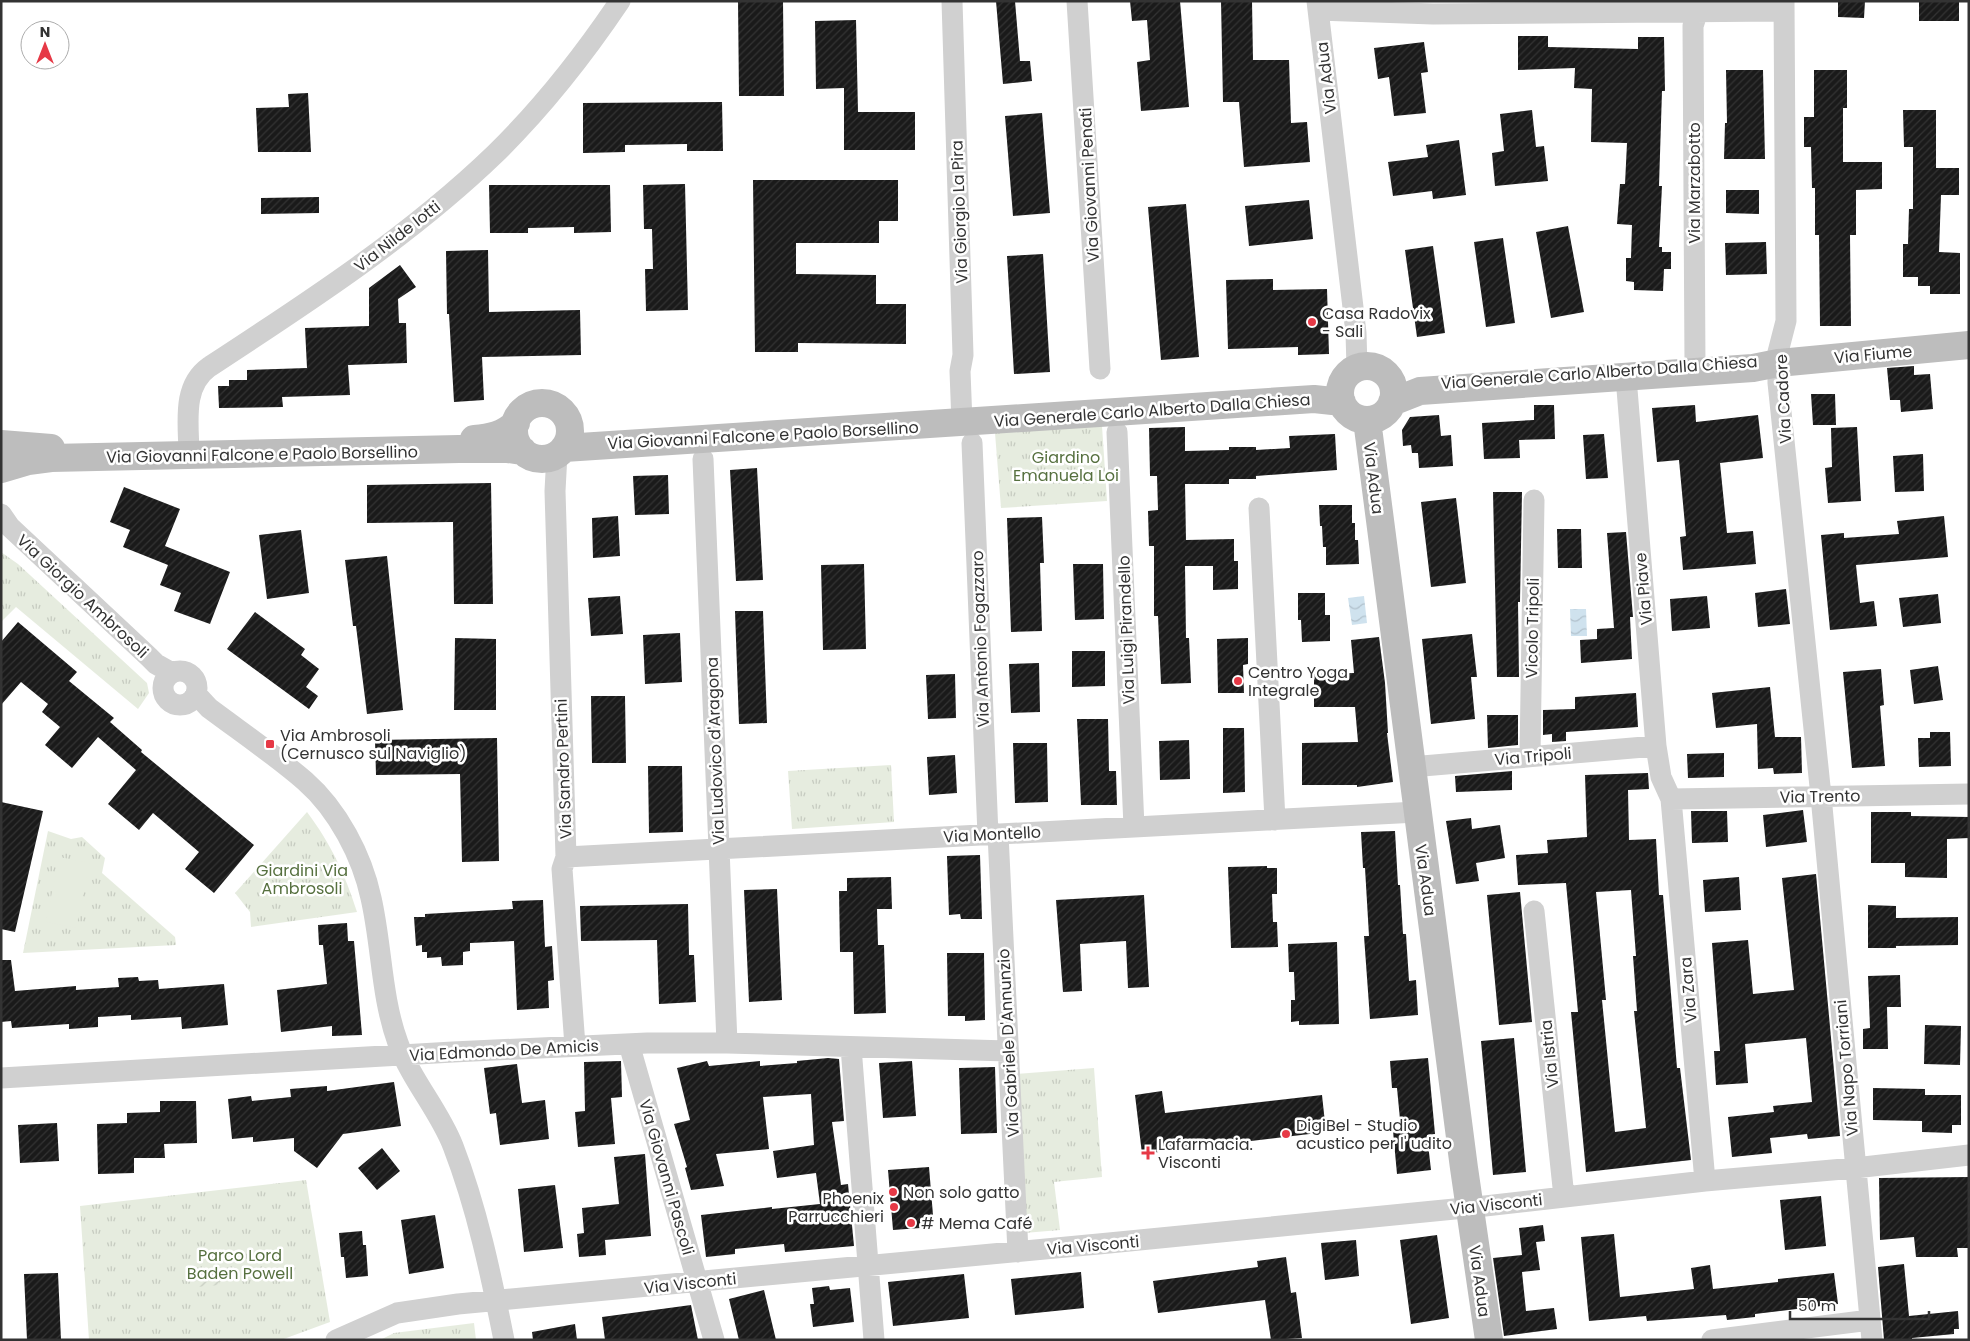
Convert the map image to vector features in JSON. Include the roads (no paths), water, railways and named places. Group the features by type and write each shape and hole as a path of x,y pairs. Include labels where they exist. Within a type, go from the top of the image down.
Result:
{"street":[{"name":"Via Nilde Iotti","path":"189,451 190,392 199,375 338,280 462,184 510,138 556,87 590,45 620,1"},
{"name":"Via Giorgio La Pira","path":"952,1 963,355 960,371 965,425"},
{"name":"Via Giovanni Penati","path":"1077,1 1100,369"},
{"path":"1318,5 1432,8 1784,6"},
{"name":"Via Adua","path":"1318,5 1356,333 1366,384 1350,414 1367,420 1469,1207 1489,1340"},
{"name":"Via Cadore","path":"1784,6 1786,321 1778,352 1778,383 1821,796"},
{"name":"Via Marzabotto","path":"1695,365 1693,26 1698,7"},
{"name":"Via Fiume","path":"1778,363 1969,345"},
{"name":"Via Generale Carlo Alberto Dalla Chiesa","path":"965,425 1366,384 1420,384 1752,360 1778,363"},
{"name":"Via Generale Carlo Alberto Dalla Chiesa","path":"1366,384 1420,392 1753,368 1778,363"},
{"name":"Via Piave","path":"1626,377 1656,746 1661,777 1671,799"},
{"name":"Via Giovanni Falcone e Paolo Borsellino","path":"1,469 28,461 51,458 483,438 504,433 516,423 520,415 530,406 541,403 553,405 566,416 551,448"},
{"path":"516,423 516,440 551,448"},
{"name":"Via Giovanni Falcone e Paolo Borsellino","path":"1,444 44,448 189,451 508,449 551,448 585,432 965,425"},
{"name":"Via Antonio Fogazzaro","path":"965,425 993,834"},
{"name":"Via Luigi Pirandello","path":"1118,432 1134,827"},
{"name":"Via Sandro Pertini","path":"551,448 548,470 555,491 566,857 562,869 575,1046"},
{"name":"Via Ludovico d'Aragona","path":"703,460 727,1043"},
{"name":"Vicolo Tripoli","path":"1530,756 1534,500"},
{"path":"1259,508 1275,820"},
{"name":"Via Giorgio Ambrosoli","path":"4,522 164,673"},
{"path":"198,702 197,684 192,675 183,671 164,673 164,692 169,701 178,705 198,702 306,782 328,807 347,835 371,897 391,1018 403,1055 445,1128 453,1146 480,1232 504,1340"},
{"name":"Via Tripoli","path":"1411,766 1656,746"},
{"name":"Via Trento","path":"1671,799 1969,794"},
{"name":"Via Napo Torriani","path":"1821,796 1871,1330"},
{"name":"Via Zara","path":"1671,799 1705,1180"},
{"name":"Via Montello","path":"566,857 1417,812"},
{"name":"Via Gabriele D'Annunzio","path":"993,834 1008,1051 1018,1252"},
{"name":"Via Istria","path":"1534,911 1564,1197"},
{"name":"Via Edmondo De Amicis","path":"1,1078 629,1044 727,1043 1008,1051"},
{"name":"Via Giovanni Pascoli","path":"629,1044 714,1340"},
{"path":"851,1047 874,1340"},
{"name":"Via Visconti","path":"336,1340 397,1313 458,1304 496,1302 1018,1252 1469,1207 1705,1180 1855,1168 1969,1156"},
{"path":"1712,1340 1871,1330"}],"water":[{"path":"1364,596 1367,623 1352,625 1348,598"},
{"path":"1570,609 1586,609 1587,636 1571,636"}],"place":[{"name":"Casa Radovix - Sali","path":"1312,322"},
{"name":"Centro Yoga Integrale","path":"1238,681"},
{"name":"Via Ambrosoli (Cernusco sul Naviglio)","path":"270,744"},
{"name":"DigiBel - Studio acustico per l' udito","path":"1286,1134"},
{"name":"Lafarmacia. Visconti","path":"1148,1153"},
{"name":"Non solo gatto","path":"893,1192"},
{"name":"Phoenix Parrucchieri","path":"894,1207"},
{"name":"# Mema Café","path":"911,1223"}],"park label":[{"name":"Giardino Emanuela Loi","path":"1066,466"},
{"name":"Giardini Via Ambrosoli","path":"302,879"},
{"name":"Parco Lord Baden Powell","path":"240,1264"}]}
